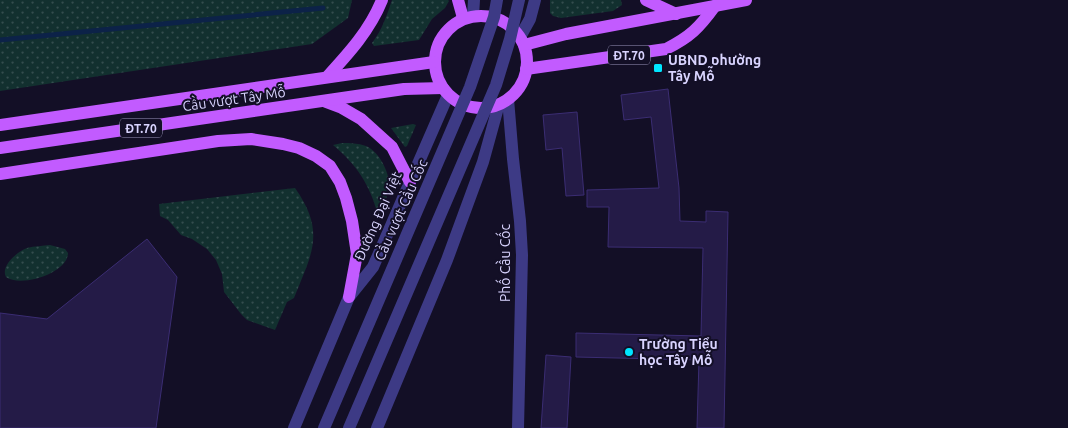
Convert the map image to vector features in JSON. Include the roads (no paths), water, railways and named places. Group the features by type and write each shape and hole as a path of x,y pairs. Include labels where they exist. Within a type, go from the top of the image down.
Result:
{"main road":[{"path":"328,77 358,42 382,0"},
{"path":"458,0 468,17"},
{"path":"646,0 676,14"},
{"name":"ĐT.70","path":"522,41 746,0"},
{"name":"ĐT.70","path":"526,69 666,49 684,40 701,26 715,6"},
{"path":"484,15 495,17 513,28 522,41 527,61 523,81 517,91 503,102 486,108 472,108 459,103 445,92 436,76 434,62 436,48 442,36 451,25 468,17 484,15"},
{"name":"Cầu vượt Tây Mỗ","path":"0,125 434,62"},
{"name":"Cầu vượt Tây Mỗ","path":"0,148 404,89 445,92"},
{"path":"323,101 342,108 361,119 392,148 410,182"},
{"path":"0,174 218,141 251,139 299,148 316,156 330,166 340,182 346,198 357,254 349,297"}],"street":[{"path":"468,17 474,0"},
{"name":"Cầu vượt Cầu Cốc","path":"324,428 470,87 494,17 497,0"},
{"path":"349,428 496,85 519,0"},
{"path":"522,41 535,0"},
{"name":"Đường Đại Việt","path":"294,428 349,297 373,267 410,182 445,92"},
{"path":"377,428 447,260 503,102"},
{"name":"Phố Cầu Cốc","path":"503,102 514,168 522,255 518,428"}],"waterway":[{"path":"0,40 323,8"}],"place":[{"name":"UBND phường Tây Mỗ","path":"658,68"},
{"name":"Trường Tiểu học Tây Mỗ","path":"629,352"}]}
